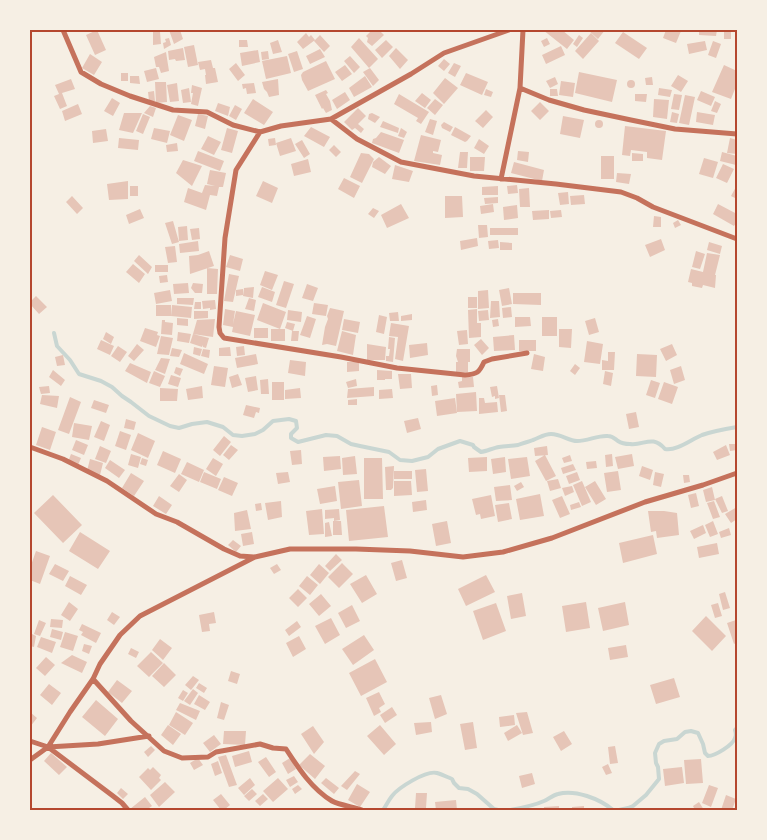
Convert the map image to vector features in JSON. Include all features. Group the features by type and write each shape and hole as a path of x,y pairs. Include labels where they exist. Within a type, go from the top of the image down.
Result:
{"street":[{"path":"63,30 81,72 101,84 173,110 207,112 233,125 260,132 281,126 331,119 444,53 493,32 509,30"},
{"path":"502,179 520,88 522,30"},
{"path":"520,88 549,100 631,120 675,128 737,134"},
{"path":"331,119 357,139 401,162 474,176 621,192 637,198 653,208 737,239"},
{"path":"260,132 236,170 224,253 219,328 224,338 341,356 397,368 465,375 475,374 481,370 484,362 492,359 528,353"},
{"path":"30,447 63,459 107,481 156,514 177,522 240,556 255,556 290,549 410,551 463,557 503,552 552,538 645,502 737,473"},
{"path":"30,760 48,747 120,635 140,616 255,556"},
{"path":"93,679 132,721 164,751 182,758 208,757 216,752 260,744 286,749 309,782 334,802 362,810"},
{"path":"48,747 98,744 149,736"},
{"path":"30,741 48,747 122,803 128,810"}],"building":[{"path":"97,30 106,50 95,55 86,35"},
{"path":"169,30 180,30 183,39 174,44"},
{"path":"372,30 379,30 384,35 372,46 367,42 368,38 366,36"},
{"path":"543,30 562,30 574,40 567,49"},
{"path":"588,30 605,30 598,39"},
{"path":"666,30 681,31 676,43 663,38"},
{"path":"699,30 717,30 716,36 699,35"},
{"path":"724,30 731,30 731,39 724,39"},
{"path":"153,32 160,32 161,44 153,45"},
{"path":"623,32 647,48 639,59 615,43"},
{"path":"306,33 315,40 303,49 297,42"},
{"path":"591,33 599,41 583,59 575,51"},
{"path":"320,35 330,46 324,52 314,41"},
{"path":"579,35 583,38 577,47 573,44"},
{"path":"169,38 171,45 164,49 163,43 166,42 165,39"},
{"path":"359,38 378,59 369,68 351,47"},
{"path":"547,38 550,44 544,47 541,41"},
{"path":"239,40 247,40 248,47 239,47"},
{"path":"278,40 282,52 273,54 270,43"},
{"path":"386,40 393,47 382,58 375,50"},
{"path":"705,41 707,50 689,54 687,44"},
{"path":"713,41 721,44 716,58 708,55"},
{"path":"194,45 198,65 188,67 184,47"},
{"path":"561,46 565,55 546,64 542,55"},
{"path":"183,48 185,60 169,60 168,51"},
{"path":"396,48 408,60 400,69 389,56"},
{"path":"320,49 325,57 310,64 306,56"},
{"path":"258,50 260,62 242,66 240,53"},
{"path":"268,51 269,59 262,60 261,52"},
{"path":"297,51 303,69 294,72 288,54"},
{"path":"166,52 169,71 161,73 159,67 156,67 154,57"},
{"path":"90,54 102,62 94,75 82,68"},
{"path":"287,56 291,73 266,79 262,61"},
{"path":"350,56 360,67 354,73 344,61"},
{"path":"444,59 450,64 444,71 438,66"},
{"path":"211,60 218,82 206,84 205,69 200,70 198,62"},
{"path":"326,61 335,79 308,91 301,75 303,72"},
{"path":"236,63 245,75 238,81 229,69"},
{"path":"454,63 461,66 455,77 448,73"},
{"path":"345,65 352,74 342,81 335,72"},
{"path":"724,65 737,71 737,84 731,99 712,92"},
{"path":"156,68 159,79 147,82 144,71"},
{"path":"370,68 379,80 373,86 363,72"},
{"path":"579,72 617,80 612,102 575,93"},
{"path":"121,73 128,73 128,81 121,81"},
{"path":"466,73 488,82 482,95 460,85"},
{"path":"678,75 688,81 681,92 671,86"},
{"path":"130,76 139,76 140,84 130,83"},
{"path":"365,76 372,87 354,97 349,88"},
{"path":"555,77 558,84 550,88 546,81"},
{"path":"652,77 653,85 646,85 645,78"},
{"path":"445,78 458,88 444,104 433,93"},
{"path":"71,79 75,89 62,93 67,106 60,109 54,96 59,94 55,85"},
{"path":"278,79 279,95 269,97 262,82"},
{"path":"631,80 635,84 631,88 627,84"},
{"path":"561,81 575,83 573,97 559,95"},
{"path":"155,82 166,82 167,102 156,103"},
{"path":"177,83 179,101 170,102 167,85"},
{"path":"254,83 256,93 247,94 246,88 243,89 242,84"},
{"path":"192,85 202,88 198,106 191,104"},
{"path":"189,88 191,102 183,103 181,90"},
{"path":"659,88 672,90 670,97 658,95"},
{"path":"486,89 493,92 491,97 484,95"},
{"path":"550,89 557,89 558,96 550,96"},
{"path":"326,90 332,110 326,113 315,95"},
{"path":"154,91 155,101 149,101 148,92"},
{"path":"701,91 715,97 711,106 697,100"},
{"path":"345,92 350,100 337,109 332,100"},
{"path":"422,93 431,100 425,108 415,101"},
{"path":"399,94 429,112 421,124 416,121 418,118 394,104"},
{"path":"635,94 647,94 646,102 635,101"},
{"path":"674,94 682,95 679,110 671,109"},
{"path":"685,95 695,97 689,125 679,123"},
{"path":"112,98 120,103 113,116 104,111"},
{"path":"253,99 273,112 264,125 244,113"},
{"path":"435,99 443,105 435,115 427,108"},
{"path":"654,99 669,100 667,119 653,117"},
{"path":"715,101 721,104 717,113 711,111"},
{"path":"540,102 549,111 540,120 531,111"},
{"path":"218,103 230,107 228,116 215,111"},
{"path":"78,104 82,114 65,121 62,111"},
{"path":"235,105 242,109 236,120 229,116"},
{"path":"150,106 156,108 153,117 144,113"},
{"path":"358,108 366,116 358,124 364,129 361,133 355,128 352,130 344,122"},
{"path":"486,110 493,117 483,128 475,121"},
{"path":"672,112 679,114 677,123 670,122"},
{"path":"697,112 715,115 713,125 696,122"},
{"path":"124,113 142,113 133,133 119,130"},
{"path":"372,113 380,117 375,123 368,119 369,114"},
{"path":"143,114 150,117 143,134 136,131"},
{"path":"198,114 208,116 205,129 195,126"},
{"path":"178,115 192,120 184,141 170,135"},
{"path":"563,116 584,120 580,138 560,134"},
{"path":"430,119 437,121 433,135 425,132"},
{"path":"599,120 603,124 599,128 595,124"},
{"path":"383,121 399,128 398,133 380,127"},
{"path":"444,122 453,127 450,132 442,128 441,125"},
{"path":"625,126 666,131 662,160 647,158 647,152 631,150 630,156 622,155"},
{"path":"311,127 330,137 324,147 304,136"},
{"path":"455,127 471,136 467,141 465,142 451,135"},
{"path":"154,128 170,131 167,143 151,139"},
{"path":"227,128 238,131 232,153 221,150"},
{"path":"401,128 407,132 404,138 398,136"},
{"path":"106,129 108,141 93,143 92,131"},
{"path":"381,132 404,140 399,153 372,143 373,139"},
{"path":"421,135 441,140 438,152 433,151 433,153 442,155 440,165 414,161"},
{"path":"208,136 221,142 214,155 201,149"},
{"path":"119,138 139,140 138,150 118,148"},
{"path":"275,138 276,145 269,146 268,139"},
{"path":"291,138 296,151 280,156 276,143"},
{"path":"730,138 737,140 737,154 727,153"},
{"path":"479,139 489,146 484,154 474,148"},
{"path":"302,140 310,154 304,158 295,144"},
{"path":"177,143 178,151 167,152 166,145"},
{"path":"334,145 341,152 336,157 329,150"},
{"path":"198,151 224,161 220,171 194,161"},
{"path":"518,151 529,152 528,162 517,160"},
{"path":"460,152 468,152 467,168 458,168"},
{"path":"722,152 737,156 736,165 720,161"},
{"path":"361,153 369,154 374,159 362,183 350,177"},
{"path":"632,153 643,154 643,161 632,161"},
{"path":"601,156 614,156 614,179 601,179"},
{"path":"379,157 391,166 385,174 372,167 373,162"},
{"path":"470,157 485,157 484,171 470,171"},
{"path":"704,158 718,162 713,178 699,174"},
{"path":"308,159 311,172 294,176 291,164"},
{"path":"183,160 202,166 192,186 176,173"},
{"path":"514,162 544,170 542,181 511,173"},
{"path":"723,164 734,169 727,183 716,178"},
{"path":"395,165 413,171 409,182 392,179"},
{"path":"210,170 226,173 223,187 219,187 217,196 210,195 206,210 184,202 188,188 202,193 205,185 215,186 207,184"},
{"path":"617,173 631,174 629,184 616,182"},
{"path":"344,178 360,186 354,198 338,189"},
{"path":"128,181 128,199 109,200 107,184"},
{"path":"263,181 278,188 272,203 256,196"},
{"path":"517,185 518,193 508,194 507,186"},
{"path":"737,185 737,199 731,196"},
{"path":"130,186 138,186 138,196 130,196"},
{"path":"498,186 498,195 482,195 482,187"},
{"path":"529,188 530,207 520,207 519,189"},
{"path":"568,192 569,204 560,205 558,193"},
{"path":"584,195 585,204 571,205 570,196"},
{"path":"72,196 83,208 77,214 66,202"},
{"path":"445,196 462,196 463,217 445,218"},
{"path":"498,197 498,203 485,204 484,198"},
{"path":"401,204 409,218 387,228 381,215"},
{"path":"493,204 494,212 481,214 480,206"},
{"path":"718,204 737,214 737,221 734,226 713,214"},
{"path":"517,205 518,218 504,220 503,207"},
{"path":"373,208 379,211 374,218 368,214"},
{"path":"140,209 144,218 129,224 126,215"},
{"path":"549,210 549,219 533,220 532,211"},
{"path":"561,210 562,217 551,218 550,211"},
{"path":"654,216 661,217 661,227 653,227"},
{"path":"678,220 681,225 675,228 673,223"},
{"path":"173,221 179,242 172,244 165,223"},
{"path":"478,225 487,225 488,237 479,238"},
{"path":"187,226 188,240 179,241 178,227"},
{"path":"199,228 200,239 192,240 190,229"},
{"path":"490,228 518,228 518,235 490,235"},
{"path":"477,238 478,246 461,250 460,241"},
{"path":"661,239 665,250 650,257 645,245"},
{"path":"498,240 499,248 489,249 488,241"},
{"path":"198,241 199,251 180,253 179,244"},
{"path":"500,242 512,243 512,250 500,250"},
{"path":"709,242 722,246 720,254 707,250"},
{"path":"175,246 177,262 168,263 165,247"},
{"path":"209,251 214,266 190,274 189,256"},
{"path":"696,251 705,254 700,269 692,267"},
{"path":"707,253 720,255 715,275 715,288 703,285 702,288 692,286 692,283 688,282 691,269 703,272"},
{"path":"139,255 152,267 148,274 134,261"},
{"path":"230,255 243,259 240,271 226,267"},
{"path":"133,264 145,274 139,283 126,272"},
{"path":"155,265 168,265 168,272 155,272"},
{"path":"207,268 218,269 217,294 207,294"},
{"path":"265,271 278,275 272,290 260,285"},
{"path":"229,274 239,276 233,302 224,301"},
{"path":"167,275 168,282 160,283 159,276"},
{"path":"284,281 294,284 286,308 276,305"},
{"path":"188,283 189,293 174,294 173,284"},
{"path":"193,283 203,284 202,293 195,293 191,288"},
{"path":"307,284 318,288 313,301 302,298"},
{"path":"254,287 253,298 243,296 244,288"},
{"path":"262,287 275,292 272,302 258,297"},
{"path":"509,288 512,304 502,306 499,290"},
{"path":"243,289 243,295 236,296 236,290"},
{"path":"170,290 172,301 156,304 154,293"},
{"path":"488,290 489,308 478,309 478,291"},
{"path":"513,293 541,293 541,305 513,304"},
{"path":"36,296 47,307 39,314 30,304"},
{"path":"468,297 477,297 477,308 468,308"},
{"path":"177,298 194,298 193,305 177,304"},
{"path":"249,298 256,300 254,311 245,309"},
{"path":"215,300 216,309 203,309 202,301"},
{"path":"491,301 499,301 500,317 490,318"},
{"path":"195,302 201,302 201,309 194,309"},
{"path":"263,303 286,312 280,329 257,320"},
{"path":"314,303 328,305 326,316 312,314"},
{"path":"156,305 171,305 171,316 156,316"},
{"path":"172,305 192,307 191,318 171,316"},
{"path":"511,307 512,317 503,318 502,308"},
{"path":"330,308 344,311 336,346 322,345"},
{"path":"225,309 235,311 233,324 236,311 255,315 250,336 232,332 233,327 223,325"},
{"path":"477,309 477,323 481,323 481,337 469,338 468,310"},
{"path":"288,310 302,312 301,322 287,320"},
{"path":"488,310 489,320 479,321 478,311"},
{"path":"194,311 208,311 208,318 194,319"},
{"path":"398,312 399,321 390,321 389,313"},
{"path":"412,314 412,320 401,321 401,316"},
{"path":"379,315 387,317 384,334 376,332"},
{"path":"307,316 316,319 310,338 300,335"},
{"path":"515,317 530,317 531,326 515,327"},
{"path":"542,317 557,317 557,336 542,336"},
{"path":"177,318 188,319 188,326 177,325"},
{"path":"595,318 599,332 589,335 585,321"},
{"path":"215,319 213,337 193,334 197,320"},
{"path":"344,319 360,322 358,333 342,330"},
{"path":"498,319 499,326 493,327 492,320"},
{"path":"162,320 173,323 172,335 161,334"},
{"path":"287,322 295,324 293,331 285,328"},
{"path":"391,323 409,326 403,361 395,359 398,337 389,336"},
{"path":"145,328 158,332 157,335 160,336 156,347 140,341"},
{"path":"254,328 268,328 268,338 254,338"},
{"path":"271,329 285,329 285,341 271,341"},
{"path":"559,329 572,329 571,348 559,347"},
{"path":"467,330 468,344 459,345 457,331"},
{"path":"292,331 299,331 298,341 291,341"},
{"path":"342,331 356,335 353,355 337,351"},
{"path":"106,332 114,337 111,344 103,339"},
{"path":"178,332 191,334 189,343 177,341"},
{"path":"193,334 209,338 206,348 203,345 202,347 190,343"},
{"path":"514,335 515,350 494,351 493,337"},
{"path":"161,336 173,338 169,355 157,354"},
{"path":"389,337 395,338 393,362 386,361 386,356 389,356 390,349 388,349"},
{"path":"481,339 489,348 482,355 474,345"},
{"path":"101,340 114,346 110,355 97,349"},
{"path":"519,340 536,340 536,351 519,351"},
{"path":"587,341 603,344 600,364 584,362"},
{"path":"427,343 428,355 410,358 409,345"},
{"path":"137,344 144,350 134,361 128,356"},
{"path":"367,344 386,347 385,360 367,360"},
{"path":"672,344 677,355 666,361 660,349"},
{"path":"118,346 127,352 120,362 111,356"},
{"path":"244,346 245,355 237,356 236,347"},
{"path":"194,347 202,349 200,356 193,354"},
{"path":"230,347 231,356 219,356 219,348"},
{"path":"172,348 182,350 179,357 170,356"},
{"path":"203,349 210,350 209,358 201,356"},
{"path":"457,349 470,349 468,372 456,373 456,362 458,362 456,356"},
{"path":"608,352 615,352 614,370 602,370 602,360 608,361"},
{"path":"184,353 208,364 204,374 180,364"},
{"path":"256,354 258,364 237,368 235,358"},
{"path":"534,354 545,357 543,371 531,369"},
{"path":"637,354 657,355 656,377 636,376"},
{"path":"63,355 65,365 57,366 55,357"},
{"path":"161,358 170,359 165,374 155,370"},
{"path":"290,360 306,362 305,376 288,373"},
{"path":"347,362 359,362 359,371 347,372"},
{"path":"130,363 151,372 147,383 125,371"},
{"path":"575,364 580,368 575,375 570,371"},
{"path":"214,366 228,368 225,387 211,385"},
{"path":"681,366 685,380 674,384 670,370"},
{"path":"176,367 183,369 180,376 174,373"},
{"path":"53,370 65,380 61,386 49,377"},
{"path":"377,370 392,371 392,379 377,380"},
{"path":"154,371 165,376 160,387 149,383"},
{"path":"605,371 613,373 611,386 603,384"},
{"path":"238,374 242,385 232,388 229,377"},
{"path":"398,374 411,374 412,388 400,389"},
{"path":"171,375 181,378 178,387 168,384"},
{"path":"256,376 258,390 248,392 245,378"},
{"path":"462,377 473,377 474,387 459,388 458,382 462,381"},
{"path":"268,379 269,394 261,394 260,380"},
{"path":"356,379 357,386 348,388 346,382"},
{"path":"651,380 660,383 655,398 646,395"},
{"path":"272,382 284,382 284,400 272,400"},
{"path":"664,382 678,387 672,404 658,399"},
{"path":"437,385 438,395 432,396 431,386"},
{"path":"49,386 50,393 41,394 39,387"},
{"path":"202,386 203,398 188,400 186,389"},
{"path":"497,386 499,398 495,399 495,396 492,397 490,387"},
{"path":"374,387 374,396 347,398 348,389"},
{"path":"160,388 178,389 177,401 160,401"},
{"path":"300,388 301,398 285,399 285,390"},
{"path":"392,389 393,398 379,399 379,390"},
{"path":"476,392 477,411 457,412 456,394"},
{"path":"42,395 59,396 57,408 40,404"},
{"path":"499,395 505,395 507,411 501,412"},
{"path":"70,397 81,402 69,434 58,430"},
{"path":"455,398 457,413 437,416 435,401"},
{"path":"479,398 484,398 485,403 497,402 498,412 479,414"},
{"path":"357,399 357,405 348,405 348,400"},
{"path":"94,400 109,405 106,413 91,408"},
{"path":"246,405 260,408 259,413 256,412 254,418 243,415"},
{"path":"636,412 639,427 629,429 626,414"},
{"path":"418,418 421,429 407,433 404,421"},
{"path":"126,419 136,422 134,430 124,428"},
{"path":"101,421 110,425 104,441 94,437"},
{"path":"74,423 92,426 89,440 72,437"},
{"path":"42,427 56,432 50,450 36,445"},
{"path":"120,431 131,435 126,450 115,446"},
{"path":"138,433 155,441 148,458 131,450"},
{"path":"224,436 231,442 220,456 213,450"},
{"path":"76,440 88,445 84,455 72,450"},
{"path":"729,444 736,444 737,450 730,451"},
{"path":"231,445 238,450 229,460 223,455"},
{"path":"726,445 730,455 717,460 713,452"},
{"path":"100,446 111,451 106,463 95,459"},
{"path":"547,446 548,455 535,456 534,448"},
{"path":"301,450 302,464 292,465 290,451"},
{"path":"163,451 181,459 175,473 157,465"},
{"path":"71,454 81,458 78,465 68,462"},
{"path":"131,454 141,457 138,468 128,465"},
{"path":"612,454 613,466 606,467 605,455"},
{"path":"632,454 634,466 618,469 615,457"},
{"path":"545,455 556,476 546,481 535,461"},
{"path":"570,455 572,461 564,463 562,458"},
{"path":"340,456 341,469 324,471 323,457"},
{"path":"355,456 357,474 343,475 342,458"},
{"path":"487,457 487,471 469,472 468,458"},
{"path":"505,457 506,472 493,474 491,459"},
{"path":"527,457 530,476 511,479 508,459"},
{"path":"142,458 148,460 146,466 140,464"},
{"path":"213,458 223,464 216,476 206,469"},
{"path":"364,458 382,458 383,499 364,499"},
{"path":"90,459 103,463 100,475 87,471"},
{"path":"110,460 125,470 119,478 105,468"},
{"path":"596,461 597,468 587,469 586,462"},
{"path":"187,462 204,470 199,482 181,474"},
{"path":"573,464 576,470 563,474 561,468"},
{"path":"394,466 393,488 386,490 385,467"},
{"path":"642,466 653,470 650,480 639,476"},
{"path":"426,469 428,491 417,492 415,470"},
{"path":"394,471 412,471 412,479 394,479"},
{"path":"618,471 621,490 607,492 604,473"},
{"path":"204,472 221,479 217,489 200,482"},
{"path":"288,472 290,482 278,484 276,473"},
{"path":"577,472 580,480 569,484 566,476"},
{"path":"655,472 664,474 661,487 653,485"},
{"path":"131,473 144,481 134,496 122,488"},
{"path":"179,474 187,480 179,492 170,486"},
{"path":"683,475 689,475 690,482 684,483"},
{"path":"224,477 238,483 232,496 218,490"},
{"path":"558,479 561,488 550,491 547,481"},
{"path":"359,480 362,506 341,509 338,482"},
{"path":"394,481 411,481 412,495 394,496"},
{"path":"582,481 591,502 582,506 573,485"},
{"path":"595,481 606,499 596,505 585,487"},
{"path":"521,482 524,487 517,491 514,486"},
{"path":"510,485 512,500 496,501 494,487"},
{"path":"335,486 337,501 320,504 317,489"},
{"path":"572,486 574,492 565,496 562,488"},
{"path":"712,487 715,500 706,502 703,490"},
{"path":"696,493 699,506 691,508 688,495"},
{"path":"540,494 544,516 520,520 516,499"},
{"path":"53,495 82,525 63,543 34,513"},
{"path":"491,495 495,516 481,519 480,514 476,515 472,499"},
{"path":"159,496 172,505 166,514 153,506"},
{"path":"562,496 570,514 560,518 552,500"},
{"path":"722,496 728,511 722,513 715,499"},
{"path":"426,500 427,510 413,512 412,502"},
{"path":"281,501 282,517 268,520 265,503"},
{"path":"714,501 720,517 713,519 707,503"},
{"path":"579,502 581,507 571,510 570,505"},
{"path":"261,503 262,510 256,511 255,504"},
{"path":"509,503 512,519 498,522 495,505"},
{"path":"384,506 388,537 349,541 346,510"},
{"path":"737,507 737,519 731,523 725,514"},
{"path":"322,509 324,534 309,535 306,511"},
{"path":"339,509 340,520 334,521 334,518 325,519 325,510"},
{"path":"247,510 251,529 235,531 234,513"},
{"path":"648,511 677,513 679,535 657,538 656,531 651,532"},
{"path":"333,521 341,521 342,535 333,535"},
{"path":"447,521 451,543 436,546 432,524"},
{"path":"713,521 718,534 710,537 705,525"},
{"path":"329,522 332,536 325,537 325,523"},
{"path":"703,525 706,533 694,539 690,531"},
{"path":"729,528 731,535 721,538 719,532"},
{"path":"80,532 110,551 98,569 69,551"},
{"path":"252,532 254,544 243,546 241,534"},
{"path":"653,535 657,554 623,563 619,543"},
{"path":"233,540 241,546 236,552 228,545"},
{"path":"717,543 719,554 699,558 697,547"},
{"path":"36,551 50,556 40,584 30,580 30,568"},
{"path":"336,554 342,560 330,571 325,566"},
{"path":"402,560 407,578 396,581 391,563"},
{"path":"342,563 353,574 339,588 328,577"},
{"path":"55,564 69,571 63,581 49,574"},
{"path":"277,564 281,570 274,574 270,568"},
{"path":"319,564 329,573 320,584 310,575"},
{"path":"366,575 377,594 362,603 350,584"},
{"path":"486,575 495,592 466,606 458,589"},
{"path":"70,576 87,585 81,595 65,586"},
{"path":"307,576 318,585 310,595 299,586"},
{"path":"298,589 307,598 298,607 289,598"},
{"path":"725,592 730,608 723,610 719,594"},
{"path":"522,593 526,616 511,619 507,596"},
{"path":"321,594 331,606 319,616 309,604"},
{"path":"69,602 78,609 70,621 61,615"},
{"path":"586,602 590,628 566,632 562,606"},
{"path":"625,602 629,625 603,631 598,608"},
{"path":"496,603 506,631 483,640 473,611"},
{"path":"718,603 722,616 715,618 711,605"},
{"path":"352,605 360,621 346,628 338,613"},
{"path":"112,612 120,617 114,625 107,620"},
{"path":"214,612 216,623 209,624 210,631 202,632 199,615"},
{"path":"706,616 726,636 712,651 692,631"},
{"path":"331,618 340,635 325,644 315,626"},
{"path":"51,619 63,620 62,628 50,627"},
{"path":"39,620 46,623 40,636 34,634"},
{"path":"736,620 737,642 734,644 727,623"},
{"path":"297,621 301,627 289,636 285,630"},
{"path":"82,624 101,633 96,643 81,635 83,632 79,630"},
{"path":"52,629 63,632 61,640 50,637"},
{"path":"65,632 78,636 73,651 60,647"},
{"path":"30,633 36,636 34,647 30,646"},
{"path":"364,635 374,650 353,665 342,649"},
{"path":"299,636 306,649 293,657 286,643"},
{"path":"41,637 56,642 52,653 37,647"},
{"path":"160,639 172,648 163,660 152,650"},
{"path":"84,644 92,646 89,654 82,651"},
{"path":"626,645 628,657 610,660 608,648"},
{"path":"131,648 139,652 136,658 128,654"},
{"path":"151,652 163,663 149,677 137,666"},
{"path":"72,655 87,662 82,673 61,663"},
{"path":"46,657 55,665 45,676 36,668"},
{"path":"375,659 387,682 361,696 349,673"},
{"path":"164,663 176,675 164,687 152,676"},
{"path":"231,671 240,674 237,684 228,681"},
{"path":"193,676 199,680 191,690 185,685"},
{"path":"674,678 680,697 656,704 650,685"},
{"path":"117,680 132,691 122,703 108,692"},
{"path":"199,683 207,688 204,693 196,688"},
{"path":"49,684 61,693 52,705 40,695"},
{"path":"193,689 198,693 190,705 184,701"},
{"path":"183,690 188,693 183,701 178,698"},
{"path":"379,692 385,704 379,708 381,712 374,716 366,698"},
{"path":"199,695 210,702 205,710 194,704"},
{"path":"441,695 447,714 435,719 429,698"},
{"path":"96,700 118,719 105,736 82,717"},
{"path":"221,702 229,705 224,720 217,718"},
{"path":"180,703 200,711 196,720 176,710"},
{"path":"392,707 397,715 385,723 380,715"},
{"path":"30,712 37,718 30,727"},
{"path":"176,712 193,723 185,735 169,725"},
{"path":"527,712 533,733 523,735 516,713"},
{"path":"514,715 515,725 500,727 499,717"},
{"path":"431,722 432,732 416,735 414,723"},
{"path":"473,722 477,748 465,750 460,724"},
{"path":"168,725 181,734 173,745 161,735"},
{"path":"380,725 396,744 384,755 367,736"},
{"path":"517,725 522,733 508,741 504,733"},
{"path":"313,726 324,742 314,754 301,734"},
{"path":"224,731 246,731 245,745 223,744"},
{"path":"564,731 572,744 561,751 553,737"},
{"path":"214,735 221,744 210,752 203,743"},
{"path":"151,746 155,750 148,757 144,752"},
{"path":"615,746 618,763 610,764 608,747"},
{"path":"249,751 252,762 235,767 232,756"},
{"path":"51,753 67,767 59,775 44,761"},
{"path":"310,754 325,766 315,779 299,765"},
{"path":"226,755 237,785 229,787 218,757"},
{"path":"266,757 276,772 269,777 258,762"},
{"path":"198,758 203,765 194,770 190,763"},
{"path":"290,758 296,769 288,774 282,763"},
{"path":"701,759 703,783 686,784 684,760"},
{"path":"218,761 222,773 215,776 211,764"},
{"path":"608,764 612,773 606,775 602,767"},
{"path":"153,767 161,775 159,778 161,780 151,790 139,777 148,768 150,770"},
{"path":"682,767 684,783 665,786 663,769"},
{"path":"355,771 360,774 347,790 341,786"},
{"path":"532,773 535,784 522,788 519,776"},
{"path":"294,776 298,782 290,787 286,780"},
{"path":"250,778 255,785 244,795 238,788"},
{"path":"278,778 288,789 273,802 263,791"},
{"path":"326,778 339,788 334,794 321,783"},
{"path":"165,782 175,792 159,807 150,795"},
{"path":"357,784 370,792 360,807 348,800"},
{"path":"298,785 302,789 295,794 292,789"},
{"path":"709,785 718,788 711,807 702,803"},
{"path":"121,788 128,794 123,799 117,793"},
{"path":"252,789 257,794 249,801 244,796"},
{"path":"416,793 427,793 426,808 415,808"},
{"path":"221,794 230,805 224,810 221,810 213,800"},
{"path":"263,794 268,799 260,806 255,801"},
{"path":"726,795 736,799 732,810 721,810"},
{"path":"145,797 152,806 149,808 151,810 130,809"},
{"path":"456,800 457,810 436,810 435,802"},
{"path":"699,802 704,810 695,810 693,806"},
{"path":"559,806 559,810 544,810 544,807"},
{"path":"584,806 584,810 572,810 572,807"}],"waterway":[{"path":"54,333 57,346 70,360 79,374 101,381 112,387 149,416 170,426 179,428 207,422 223,427 233,435 242,436 255,434 273,421 289,419 296,421 297,428 291,434 291,438 298,442 326,435 337,436 351,444 389,452 400,460 412,461 428,457 438,449 460,441 473,445 481,452 499,447 518,445 551,434 577,441 604,436 611,436 619,442 627,444 652,441 665,449 670,449 679,447 706,434 737,427"},
{"path":"619,810 633,806 646,795 659,779 655,753 659,744 664,741 677,739 685,732 691,731 698,733 705,753 711,756 723,750 734,741 737,728"},
{"path":"383,810 392,796 400,789 413,780 432,773 439,773 452,779 459,788 468,789 477,794 494,809 498,810"},
{"path":"510,810 527,807 565,793 587,796 613,810"}]}
